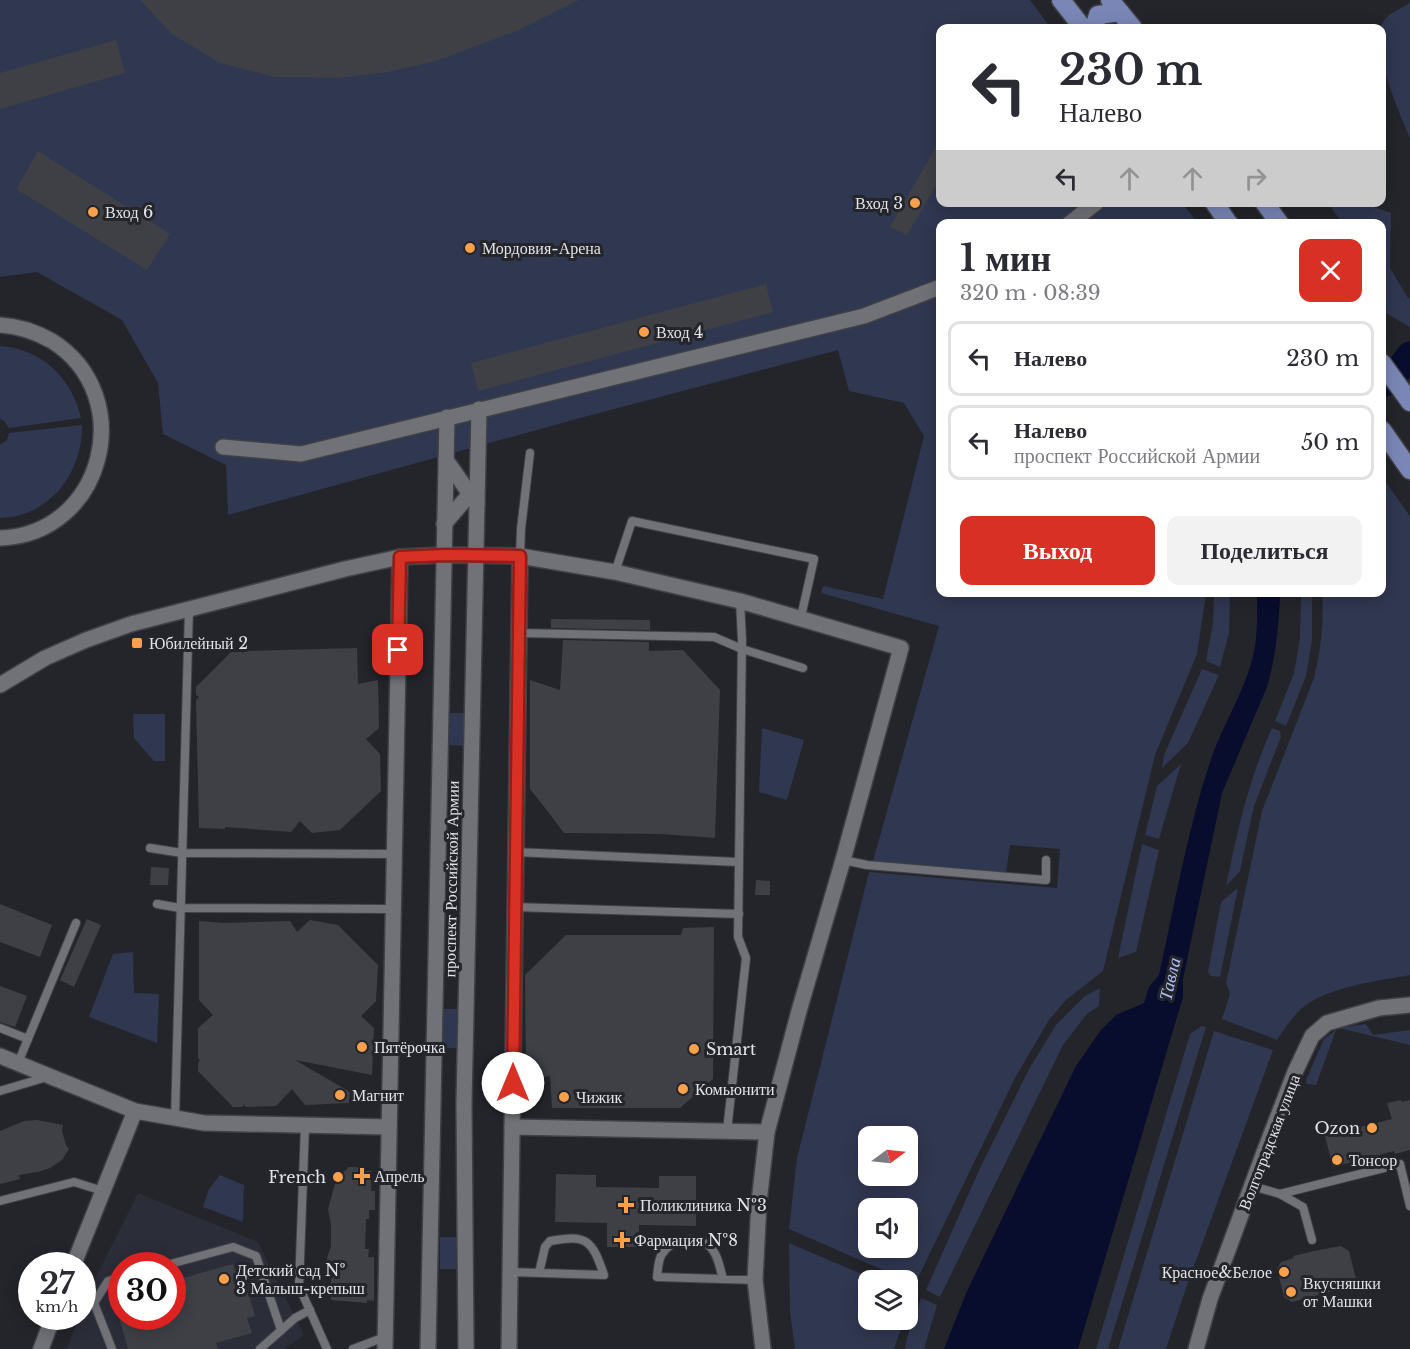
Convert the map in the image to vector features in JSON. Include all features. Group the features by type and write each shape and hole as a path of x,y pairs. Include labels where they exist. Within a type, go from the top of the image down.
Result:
{"main road":[{"path":"1061,0 1080,24"},
{"path":"1095,24 1098,15 1115,6 1129,24"},
{"path":"1386,369 1410,402"},
{"path":"1386,437 1410,470"}],"street":[{"path":"1075,219 1091,207"},
{"path":"223,447 301,454 864,316 936,289"},
{"path":"0,325 24,329 44,336 61,347 76,362 97,398 102,419 102,440 99,460 91,480 80,498 65,513 48,525 29,533 0,538"},
{"name":"проспект Российской Армии","path":"466,1349 464,1103 476,555 475,495 479,409"},
{"name":"проспект Российской Армии","path":"428,1349 444,524 448,471 447,417"},
{"path":"444,524 475,495 448,471 478,448"},
{"path":"0,685 45,658 131,624 345,569 400,557 444,555 520,556 615,572 801,617 901,648 767,1132 759,1202 755,1280 763,1349"},
{"path":"509,1349 520,556"},
{"path":"385,1343 400,557"},
{"name":"Волгоградская улица","path":"1196,1349 1210,1299 1295,1072 1312,1036 1327,1023 1379,1008 1410,1005"},
{"path":"0,1056 135,1111 204,1123 389,1127"},
{"path":"79,1252 135,1111"},
{"path":"512,1127 767,1132"},
{"path":"41,1349 48,1330"}],"lane":[{"path":"520,556 530,453"},
{"path":"615,572 632,521 814,559 801,617"},
{"path":"727,1131 746,958 738,937 742,649 740,601"},
{"path":"174,1118 189,608"},
{"path":"520,633 714,637 742,649 802,668"},
{"path":"150,848 182,853 395,854"},
{"path":"515,852 738,862"},
{"path":"843,860 860,864 1046,880 1046,860"},
{"path":"157,904 180,908 393,909"},
{"path":"514,907 739,914"},
{"path":"18,1063 76,923"},
{"path":"0,1028 28,1039"},
{"path":"0,1091 47,1077"},
{"path":"305,1126 299,1286 327,1349"},
{"path":"1280,1194 1400,1164 1410,1206"},
{"path":"0,1201 74,1182 103,1191"},
{"path":"1252,1186 1280,1194 1303,1207 1312,1240"},
{"path":"510,1272 561,1274 604,1275 590,1245 579,1238 550,1241 543,1253 539,1273"},
{"path":"723,1278 710,1245 697,1240 684,1239 673,1243 662,1254 658,1265 657,1277 755,1280"},
{"path":"186,1259 233,1246 256,1256 281,1330"},
{"path":"96,1300 108,1281"},
{"path":"96,1308 112,1349"},
{"path":"260,1349 295,1318 310,1310"},
{"path":"353,1349 385,1343"}],"shaded area":[{"name":"Мордовия-Арена","path":"0,0 1030,0 1048,24 936,24 936,207 1185,207 1195,219 936,219 936,597 1206,597 1197,654 1155,755 1103,971 1066,1000 1049,1020 1016,1076 918,1278 918,1270 883,1270 789,1229 797,1158 869,872 1057,888 1060,849 1010,845 1006,873 873,861 939,626 821,593 823,586 883,599 924,436 904,403 849,391 838,350 228,515 226,465 163,434 158,383 122,320 37,272 0,277"},
{"path":"1410,3 1410,138 1386,73 1386,24 1383,24 1386,18"},
{"path":"1331,207 1374,207 1391,213 1390,268 1410,298 1410,327 1386,313 1386,219 1339,219"},
{"path":"0,346 29,353 53,368 70,390 81,418 9,428 0,419"},
{"path":"82,425 77,459 60,489 34,510 18,516 0,518 0,445 7,440 9,433"},
{"path":"1386,483 1410,516 1410,975 1337,990 1310,1002 1300,1010 1277,1040 1222,1019 1230,994 1226,983 1262,811 1314,678 1323,614 1322,597 1386,597"},
{"path":"1214,597 1230,597 1229,633 1220,667 1206,661 1213,623"},
{"path":"1301,597 1312,597 1312,640 1306,676 1286,726 1275,721 1294,673 1300,638"},
{"path":"1202,669 1219,675 1188,743 1162,768 1164,755"},
{"path":"450,713 466,713 465,746 449,745"},
{"path":"133,714 165,714 165,761 154,761 134,738"},
{"path":"762,728 804,740 787,800 759,792"},
{"path":"1272,728 1280,731 1281,737 1254,806 1240,871 1226,886 1244,806 1256,767"},
{"path":"1181,764 1159,839 1145,835 1157,786"},
{"path":"1142,844 1159,850 1136,952 1118,958"},
{"path":"1238,888 1220,977 1211,976 1208,972 1221,902"},
{"path":"133,952 134,993 159,994 157,1043 89,1017 113,954"},
{"path":"1100,988 1099,1006 1087,1014 1063,1045 940,1297 926,1290 980,1168 1029,1069 1056,1025 1085,996"},
{"path":"441,1009 458,1009 458,1048 441,1048"},
{"path":"1366,1024 1373,1035 1410,1030 1410,1045 1339,1028"},
{"path":"1201,1026 1206,1027 1108,1349 1096,1349 1190,1034"},
{"path":"1336,1030 1316,1085 1307,1084 1306,1080 1324,1039"},
{"path":"1214,1031 1273,1050 1166,1349 1118,1349"},
{"path":"220,1175 244,1185 243,1222 203,1207 209,1189"},
{"name":"Детский сад № 3 Малыш-крепыш","path":"138,1193 258,1242 304,1335 285,1349 67,1349 74,1330 96,1330 96,1277 108,1253 108,1330 186,1330 186,1252 108,1252"},
{"path":"440,1237 457,1237 456,1269 440,1269"},
{"path":"789,1243 858,1272 858,1330 901,1330 894,1349 795,1349 790,1312"},
{"path":"921,1298 937,1305 924,1349 905,1349 909,1330 918,1330 918,1306"}],"water":[{"path":"1257,597 1280,597 1277,640 1267,687 1222,793 1183,979 1183,997 1078,1349 944,1349 967,1291 1076,1066 1101,1030 1116,1015 1144,1003 1149,987 1159,975 1202,788 1215,749 1249,670 1255,648"}],"building":[{"path":"140,0 579,0 519,30 436,61 388,72 337,78 275,77 220,63 172,34"},
{"path":"116,40 125,73 0,109 0,73"},
{"name":"Вход 3","path":"936,147 936,186 907,235 890,227"},
{"name":"Вход 6","path":"38,151 170,234 147,270 16,189"},
{"name":"Вход 4","path":"766,284 773,312 478,391 471,363"},
{"path":"551,619 650,620 650,630 551,628"},
{"path":"563,640 649,642 649,651 683,650 720,690 715,838 661,834 564,833 530,789 530,680 560,690"},
{"path":"357,648 358,684 378,680 379,728 366,739 380,754 381,791 340,830 312,833 300,821 291,832 225,827 225,829 199,828 196,700 199,697 196,695 196,687 231,652"},
{"path":"151,867 169,868 168,885 150,885"},
{"path":"756,880 770,881 770,895 755,895"},
{"path":"0,904 52,925 40,957 0,942"},
{"path":"87,919 101,925 74,987 60,980"},
{"path":"310,920 338,925 378,965 376,1001 361,1016 374,1028 372,1075 295,1060 350,1092 349,1103 305,1105 292,1089 276,1106 233,1107 198,1071 200,1060 198,1058 198,1028 213,1015 199,1000 199,921 224,923 290,921 297,932"},
{"path":"714,927 713,1079 680,1108 552,1108 550,1076 526,1080 525,975 566,935 681,935 683,928"},
{"path":"0,986 27,996 15,1027 0,1022"},
{"path":"1401,1100 1402,1102 1410,1100 1410,1150 1395,1154 1394,1151 1333,1167 1325,1136 1392,1119 1387,1103"},
{"path":"37,1120 63,1125 62,1131 69,1149 62,1160 50,1168 19,1175 20,1179 0,1184 0,1131 24,1121"},
{"path":"349,1167 357,1167 361,1171 372,1171 371,1191 375,1191 375,1210 369,1210 369,1219 366,1219 365,1249 369,1249 368,1257 374,1257 374,1301 367,1300 367,1303 331,1300 331,1270 327,1258 331,1246 328,1209 338,1173 343,1173"},
{"name":"Поликлиника №3","path":"556,1174 596,1175 596,1187 659,1188 659,1176 696,1176 696,1226 639,1225 639,1247 607,1247 607,1223 555,1222"},
{"path":"1341,1246 1349,1251 1356,1279 1352,1286 1292,1302 1284,1297 1277,1269 1281,1262 1294,1258 1293,1256"},
{"path":"233,1264 237,1280 244,1278 255,1316 247,1318 252,1333 216,1343 218,1349 128,1349 123,1330 186,1330 186,1277"}],"waterway":[{"name":"Тавла","path":"1386,382 1390,381 1410,355"}],"place":[{"name":"Вход 3","path":"915,203"},
{"name":"Вход 6","path":"93,212"},
{"name":"Мордовия-Арена","path":"470,248"},
{"name":"Вход 4","path":"644,332"},
{"name":"Юбилейный 2","path":"137,643"},
{"name":"Пятёрочка","path":"362,1047"},
{"name":"Smart","path":"694,1049"},
{"name":"Комьюнити","path":"683,1089"},
{"name":"Магнит","path":"340,1095"},
{"name":"Чижик","path":"564,1097"},
{"name":"Ozon","path":"1372,1128"},
{"name":"Тонсор","path":"1337,1160"},
{"name":"Апрель","path":"362,1176"},
{"name":"French","path":"338,1177"},
{"name":"Поликлиника №3","path":"626,1205"},
{"name":"Фармация №8","path":"622,1240"},
{"name":"Красное&Белое","path":"1284,1272"},
{"name":"Детский сад № 3 Малыш-крепыш","path":"224,1279"},
{"name":"Вкусняшки от Машки","path":"1291,1292"}],"route":[{"path":"398,650 400,557 520,556 513,1083"}]}
